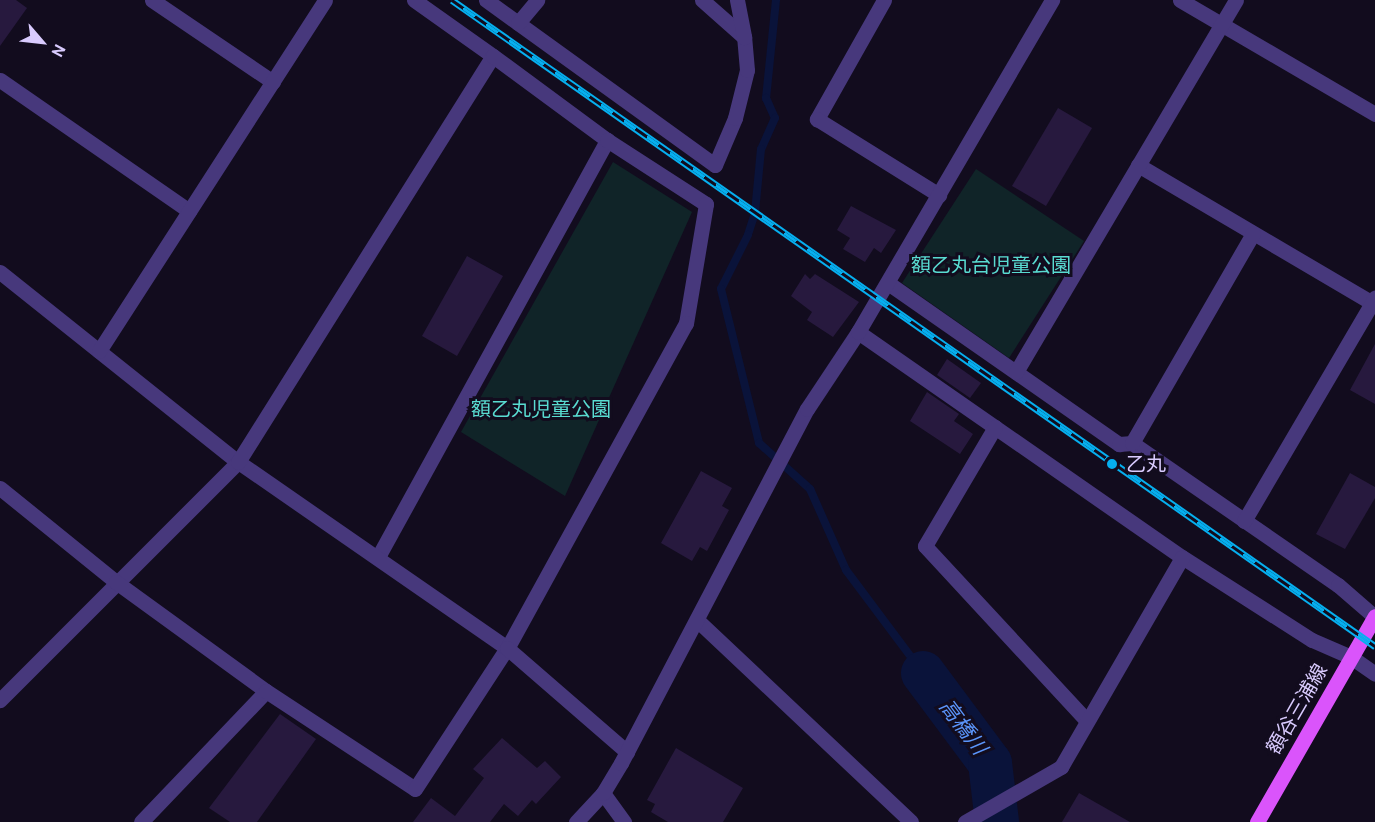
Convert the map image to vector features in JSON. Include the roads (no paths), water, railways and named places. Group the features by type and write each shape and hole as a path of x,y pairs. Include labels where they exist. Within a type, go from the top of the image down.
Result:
{"main road":[{"name":"額谷三浦線","path":"1257,822 1375,617"}],"street":[{"path":"152,0 273,82"},
{"path":"99,351 325,0"},
{"path":"0,488 116,582 266,691 415,789 507,648 686,323 706,204 607,140 414,0"},
{"path":"486,0 715,165 735,118 747,70 737,0"},
{"path":"518,23 537,0"},
{"path":"702,0 744,37"},
{"path":"884,0 817,118 939,195"},
{"path":"576,822 603,793 627,752 697,620 758,497 796,430 888,283 1052,0"},
{"path":"1180,0 1375,114"},
{"path":"1016,372 1236,0"},
{"path":"0,700 238,462 493,56"},
{"path":"0,80 189,211"},
{"path":"378,557 607,140"},
{"path":"1138,165 1373,301 1244,521"},
{"path":"1132,443 1253,233"},
{"path":"0,272 238,462 507,648 627,752"},
{"path":"888,283 1119,444 1132,443 1338,585 1375,617"},
{"path":"858,332 1182,557 1312,640 1351,657 1375,674"},
{"path":"995,427 925,546 1087,721"},
{"path":"965,822 1061,767 1182,557"},
{"path":"697,620 911,822"},
{"path":"141,822 266,691"},
{"path":"603,793 624,822"}],"waterway":[{"path":"776,0 766,98 775,118 761,149 755,213 748,235 721,289 759,443 810,489 846,570 923,673"},
{"name":"高橋川","path":"923,673 990,763 997,822"}],"railway":[{"path":"452,0 1375,646"}],"place":[{"name":"乙丸","path":"1112,464"}],"park label":[{"name":"額乙丸台児童公園","path":"991,265"},
{"name":"額乙丸児童公園","path":"541,409"}]}
